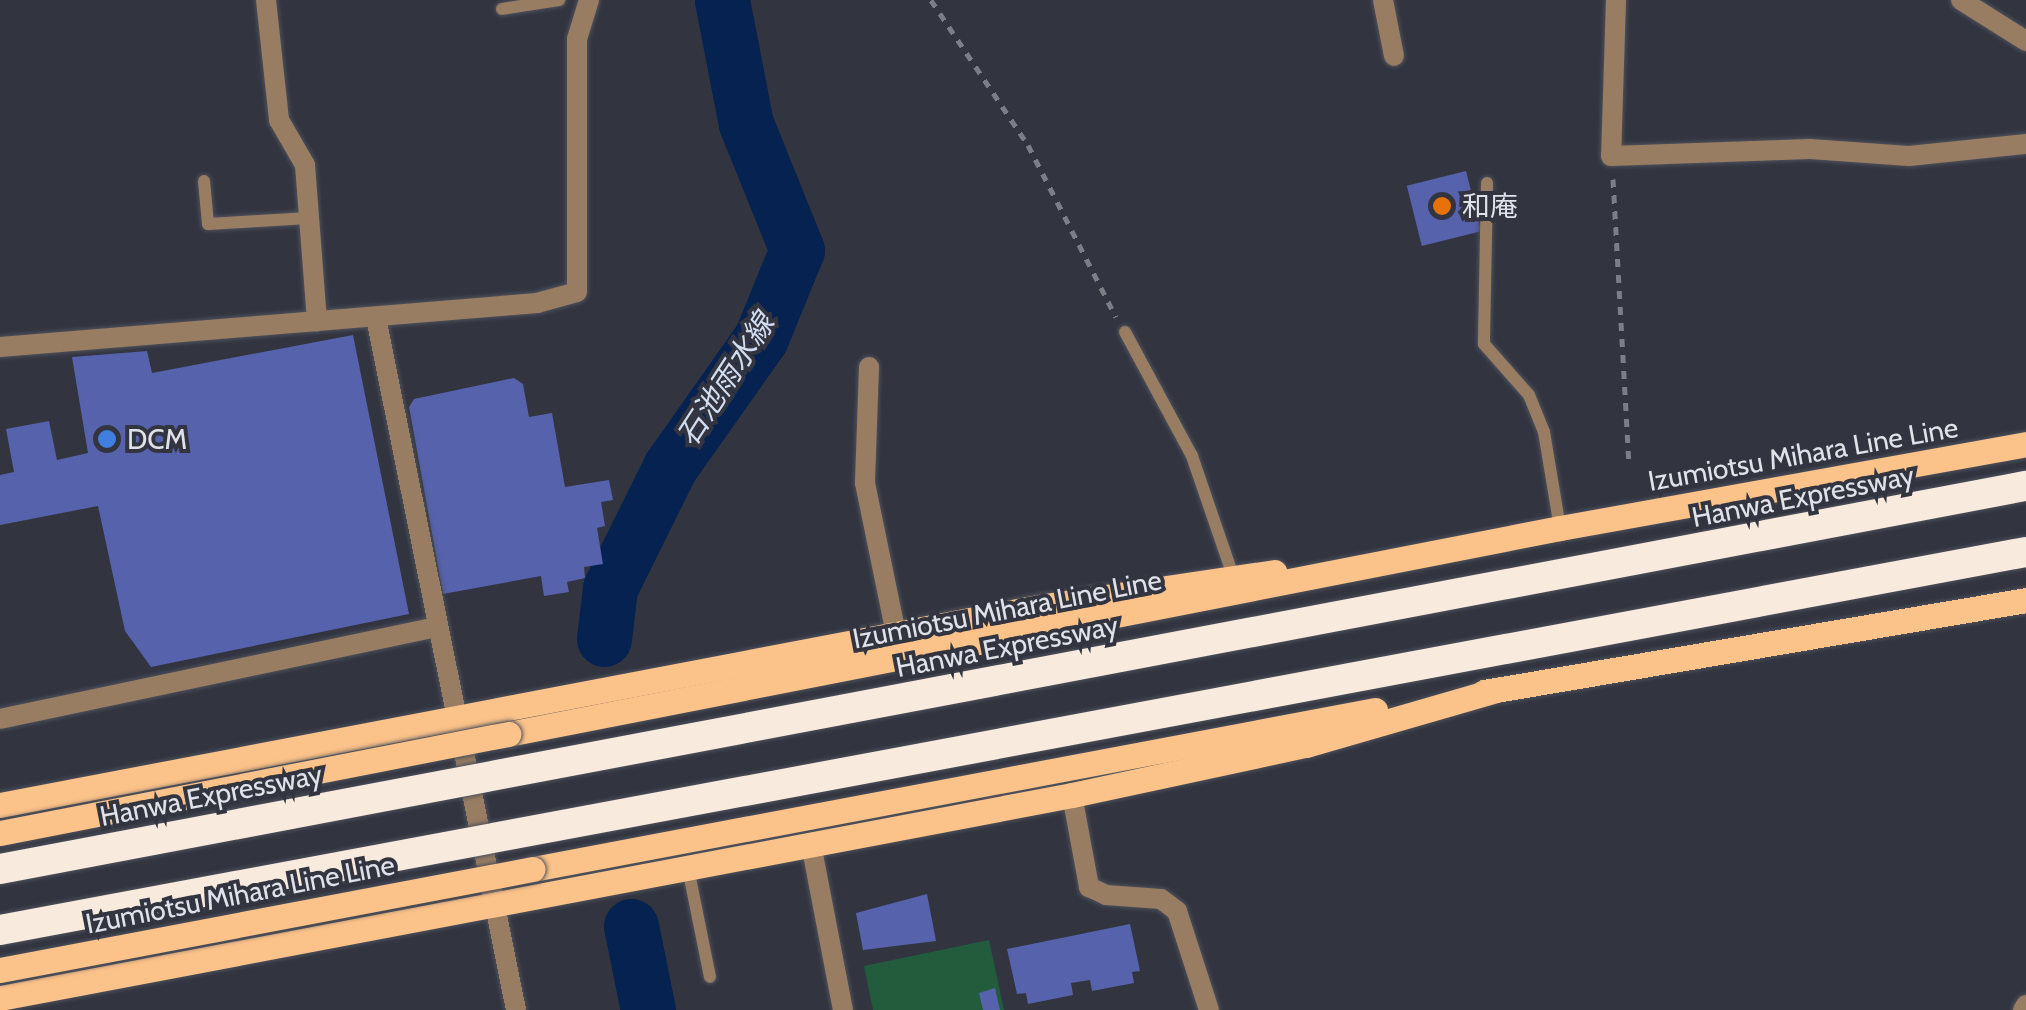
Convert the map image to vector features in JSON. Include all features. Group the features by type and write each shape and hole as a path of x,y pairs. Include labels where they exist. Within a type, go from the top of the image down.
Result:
{"highway":[{"name":"Hanwa Expressway","path":"0,869 2026,486"},
{"path":"0,930 2026,552"}],"main road":[{"name":"Izumiotsu Mihara Line Line","path":"0,833 1560,528 2026,444"},
{"path":"0,805 896,634 1233,576 1434,554"},
{"name":"Izumiotsu Mihara Line Line","path":"0,970 1064,764 2026,600"},
{"path":"0,998 1072,795 1306,744 1496,690"}],"street":[{"path":"266,0 279,120 305,165 316,322"},
{"path":"0,347 537,303 577,292 577,39 590,0"},
{"path":"1383,0 1394,56"},
{"path":"1616,0 1612,156 1810,149 1909,156 2026,144"},
{"path":"1961,0 2026,41"},
{"path":"376,318 516,1010"},
{"path":"869,367 865,483 896,634"},
{"path":"0,719 436,627"},
{"path":"1072,795 1089,887 1106,895 1160,899 1177,911 1209,1010"},
{"path":"811,844 844,1010"}],"lane":[{"path":"502,8 559,0"},
{"path":"204,181 208,224 309,218"},
{"path":"1487,183 1484,344 1529,395 1544,432 1560,528"},
{"path":"1125,332 1192,456 1233,576"},
{"path":"688,868 710,977"}],"path":[{"path":"931,0 1028,145 1125,332"},
{"path":"1612,156 1629,464"}],"green space":[{"path":"989,940 1004,1010 873,1010 864,966"}],"building":[{"name":"和庵","path":"1466,171 1481,231 1422,246 1407,186"},
{"path":"353,335 409,614 151,667 125,631 98,506 0,525 0,475 14,472 6,429 49,421 57,460 88,453 72,357 147,351 152,373"},
{"path":"514,378 523,384 529,417 552,413 565,487 609,480 613,500 601,502 605,526 597,528 603,564 584,567 585,578 567,582 569,592 544,596 541,576 443,594 409,407 414,399"},
{"path":"927,894 936,941 863,950 856,913"},
{"path":"1130,924 1140,971 1132,972 1134,983 1092,991 1090,980 1071,983 1073,995 1028,1004 1026,993 1017,994 1007,949"},
{"path":"995,988 1000,1010 983,1010 979,993"}],"waterway":[{"name":"石池雨水線","path":"604,639 610,588 670,467 761,338 797,250 746,124 722,0"},
{"name":"石池雨水線","path":"631,926 648,1010"}],"place":[{"name":"和庵","path":"1442,206"},
{"name":"DCM","path":"107,439"}]}
